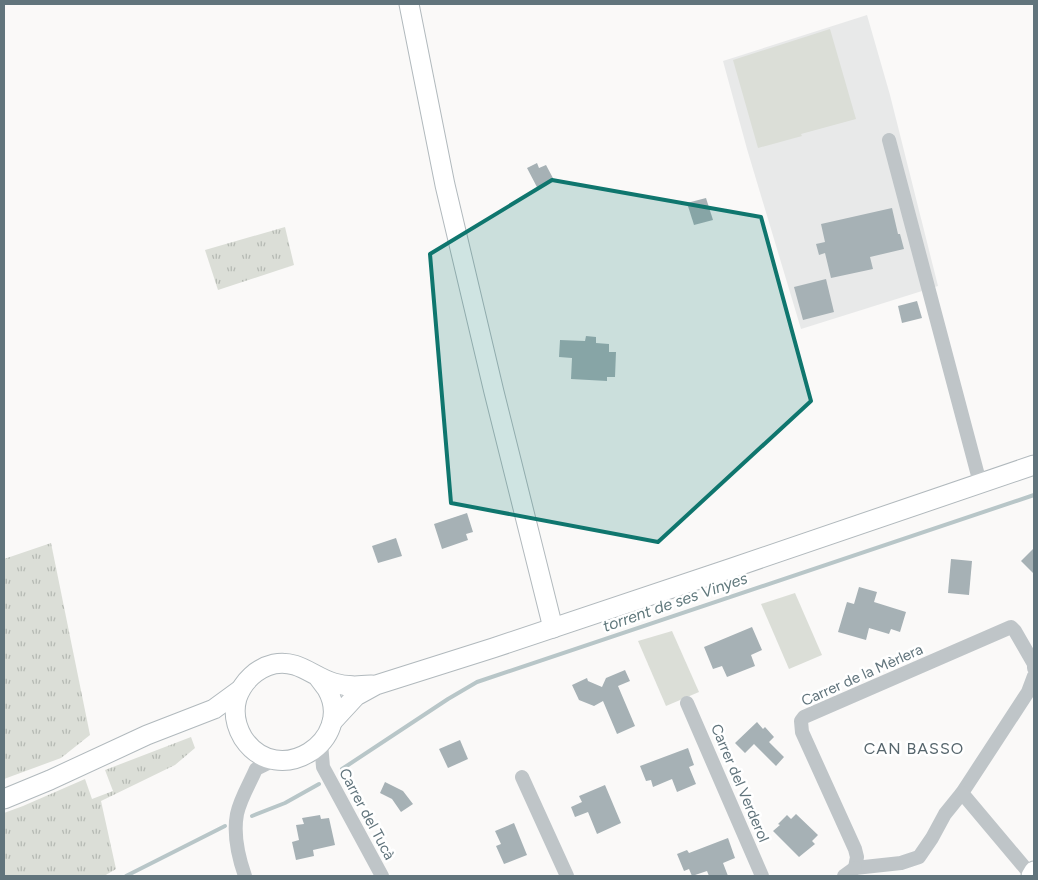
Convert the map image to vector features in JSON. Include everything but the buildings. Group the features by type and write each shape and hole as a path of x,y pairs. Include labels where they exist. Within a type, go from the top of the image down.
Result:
{"main road":[{"path":"409,4 445,185 553,628"},
{"path":"332,722 356,696 376,685 553,628 1034,464"},
{"path":"243,738 235,718 235,704 240,690 248,678 261,669 275,663 290,663 305,668 318,677 344,686 376,685"},
{"path":"197,716 214,718 243,738 261,755 287,760 298,758 312,751 321,743 328,733 332,722 332,706 328,690 318,677"},
{"path":"4,799 147,735 214,709 240,690"}],"street":[{"path":"889,140 980,483"},
{"name":"Carrer de la Mèrlera","path":"855,868 857,857 855,849 802,732 801,721 804,716 1011,627 1016,630 1034,668"},
{"path":"844,876 855,868 901,863 919,856 932,838 945,814 962,793 1028,692 1034,676"},
{"name":"Carrer del Verderol","path":"688,703 762,876"},
{"path":"243,738 256,769"},
{"name":"Carrer del Tucà","path":"321,743 323,767 382,876"},
{"name":"Carrer del Tucà","path":"298,758 323,767"},
{"path":"244,876 235,833 237,813 256,769 276,759"},
{"path":"522,777 567,876"},
{"path":"962,793 1032,874"}],"highlighted area":[{"path":"552,180 761,217 811,401 658,542 451,503 430,254"}],"shaded area":[{"path":"867,15 890,95 938,286 801,329 747,149 723,61"}],"green space":[{"path":"830,29 856,119 758,148 733,60"},
{"path":"285,227 294,265 218,290 205,250"},
{"path":"51,543 90,735 61,758 4,779 4,559"},
{"path":"795,593 822,655 789,669 761,604"},
{"path":"672,631 699,692 666,706 638,641"},
{"path":"191,737 195,748 175,765 101,801 116,869 104,876 4,876 4,813 85,779 92,799 113,791 105,770"}],"waterway":[{"name":"torrent de ses Vinyes","path":"342,769 477,682 1034,495"},
{"name":"torrent de ses Vinyes","path":"252,816 285,803 319,784"},
{"name":"torrent de ses Vinyes","path":"126,876 225,826"}],"district":[{"name":"CAN BASSO","path":"914,748"}]}
